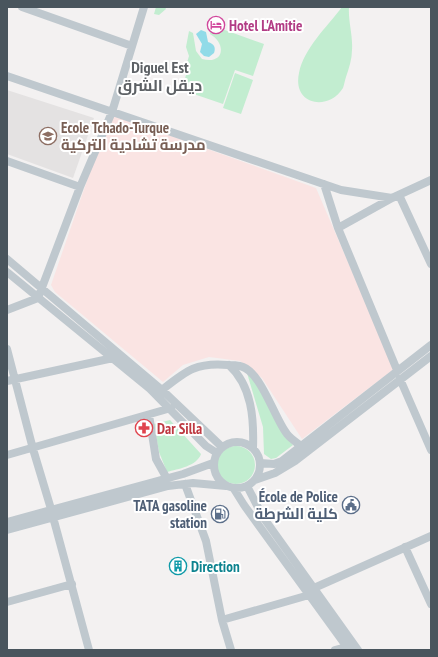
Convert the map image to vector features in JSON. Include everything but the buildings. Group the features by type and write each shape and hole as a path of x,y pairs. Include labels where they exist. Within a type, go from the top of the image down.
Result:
{"street":[{"path":"22,7 132,46"},
{"path":"7,310 38,298 42,290 80,187 112,112 144,7"},
{"path":"7,76 324,184 359,194 395,196"},
{"path":"7,161 80,187"},
{"path":"338,228 395,196 431,180"},
{"path":"324,184 338,228 397,370"},
{"path":"395,196 431,264"},
{"path":"7,259 162,390 219,450"},
{"path":"7,272 114,358 171,408 206,446 219,450"},
{"path":"260,463 274,464 282,461 431,344"},
{"path":"7,349 11,380 52,513 89,650"},
{"path":"7,522 168,486 207,484 226,486 234,489 247,486 255,480 275,473 295,461 431,356"},
{"path":"11,380 114,358"},
{"path":"162,390 192,368 210,364 241,366 254,375 288,436 302,446"},
{"path":"229,365 240,376 246,389 254,424 253,448 260,463 260,469 255,480"},
{"path":"400,379 431,450"},
{"path":"7,455 33,449 171,408"},
{"path":"149,415 156,459 166,478"},
{"path":"226,486 216,476 213,463 219,450 234,442 241,442 253,448"},
{"path":"7,530 52,513 189,472 213,463"},
{"path":"185,484 206,541 222,620 231,650"},
{"path":"247,486 263,517 347,648 335,650"},
{"path":"234,489 244,505 358,650"},
{"path":"222,620 311,591 404,547 431,536"},
{"path":"404,547 431,604"},
{"path":"7,602 72,584"}],"shaded area":[{"name":"Ecole Tchado-Turque مدرسة تشادية التركية","path":"7,90 94,118 73,178 7,154"},
{"path":"110,114 316,188 394,369 302,439 262,378 240,361 209,357 183,365 163,382 55,292 51,285"}],"green space":[{"path":"156,7 165,7 166,9 159,15 154,14"},
{"path":"342,7 349,7 352,44 351,60 343,88 337,95 329,100 313,102 306,98 301,92 298,84 299,73 311,46"},
{"path":"211,25 264,44 253,76 235,70 223,104 182,90 187,71 185,69 189,56 186,47 189,31 193,33 196,51 202,59 215,59 221,52 219,43 210,34"},
{"path":"235,73 253,80 241,114 223,108"},
{"path":"247,373 255,380 282,433 293,445 276,458 271,459 264,454 263,427"},
{"path":"170,420 201,454 196,461 191,464 167,472 159,452 154,424"},
{"path":"232,446 240,446 252,455 255,465 252,475 246,481 240,484 232,484 220,475 217,469 217,461 226,449"}],"water":[{"path":"201,30 206,32 208,42 215,47 214,53 209,57 204,56 200,52 202,44 196,34"}],"place":[{"name":"Hotel L'Amitie","path":"216,25"},
{"name":"Ecole Tchado-Turque مدرسة تشادية التركية","path":"48,136"},
{"name":"Dar Silla","path":"144,428"},
{"name":"École de Police كلية الشرطة","path":"351,505"},
{"name":"TATA gasoline station","path":"220,514"},
{"name":"Direction","path":"178,566"}],"district":[{"name":"Diguel Est ديقل الشرق","path":"160,76"}]}
